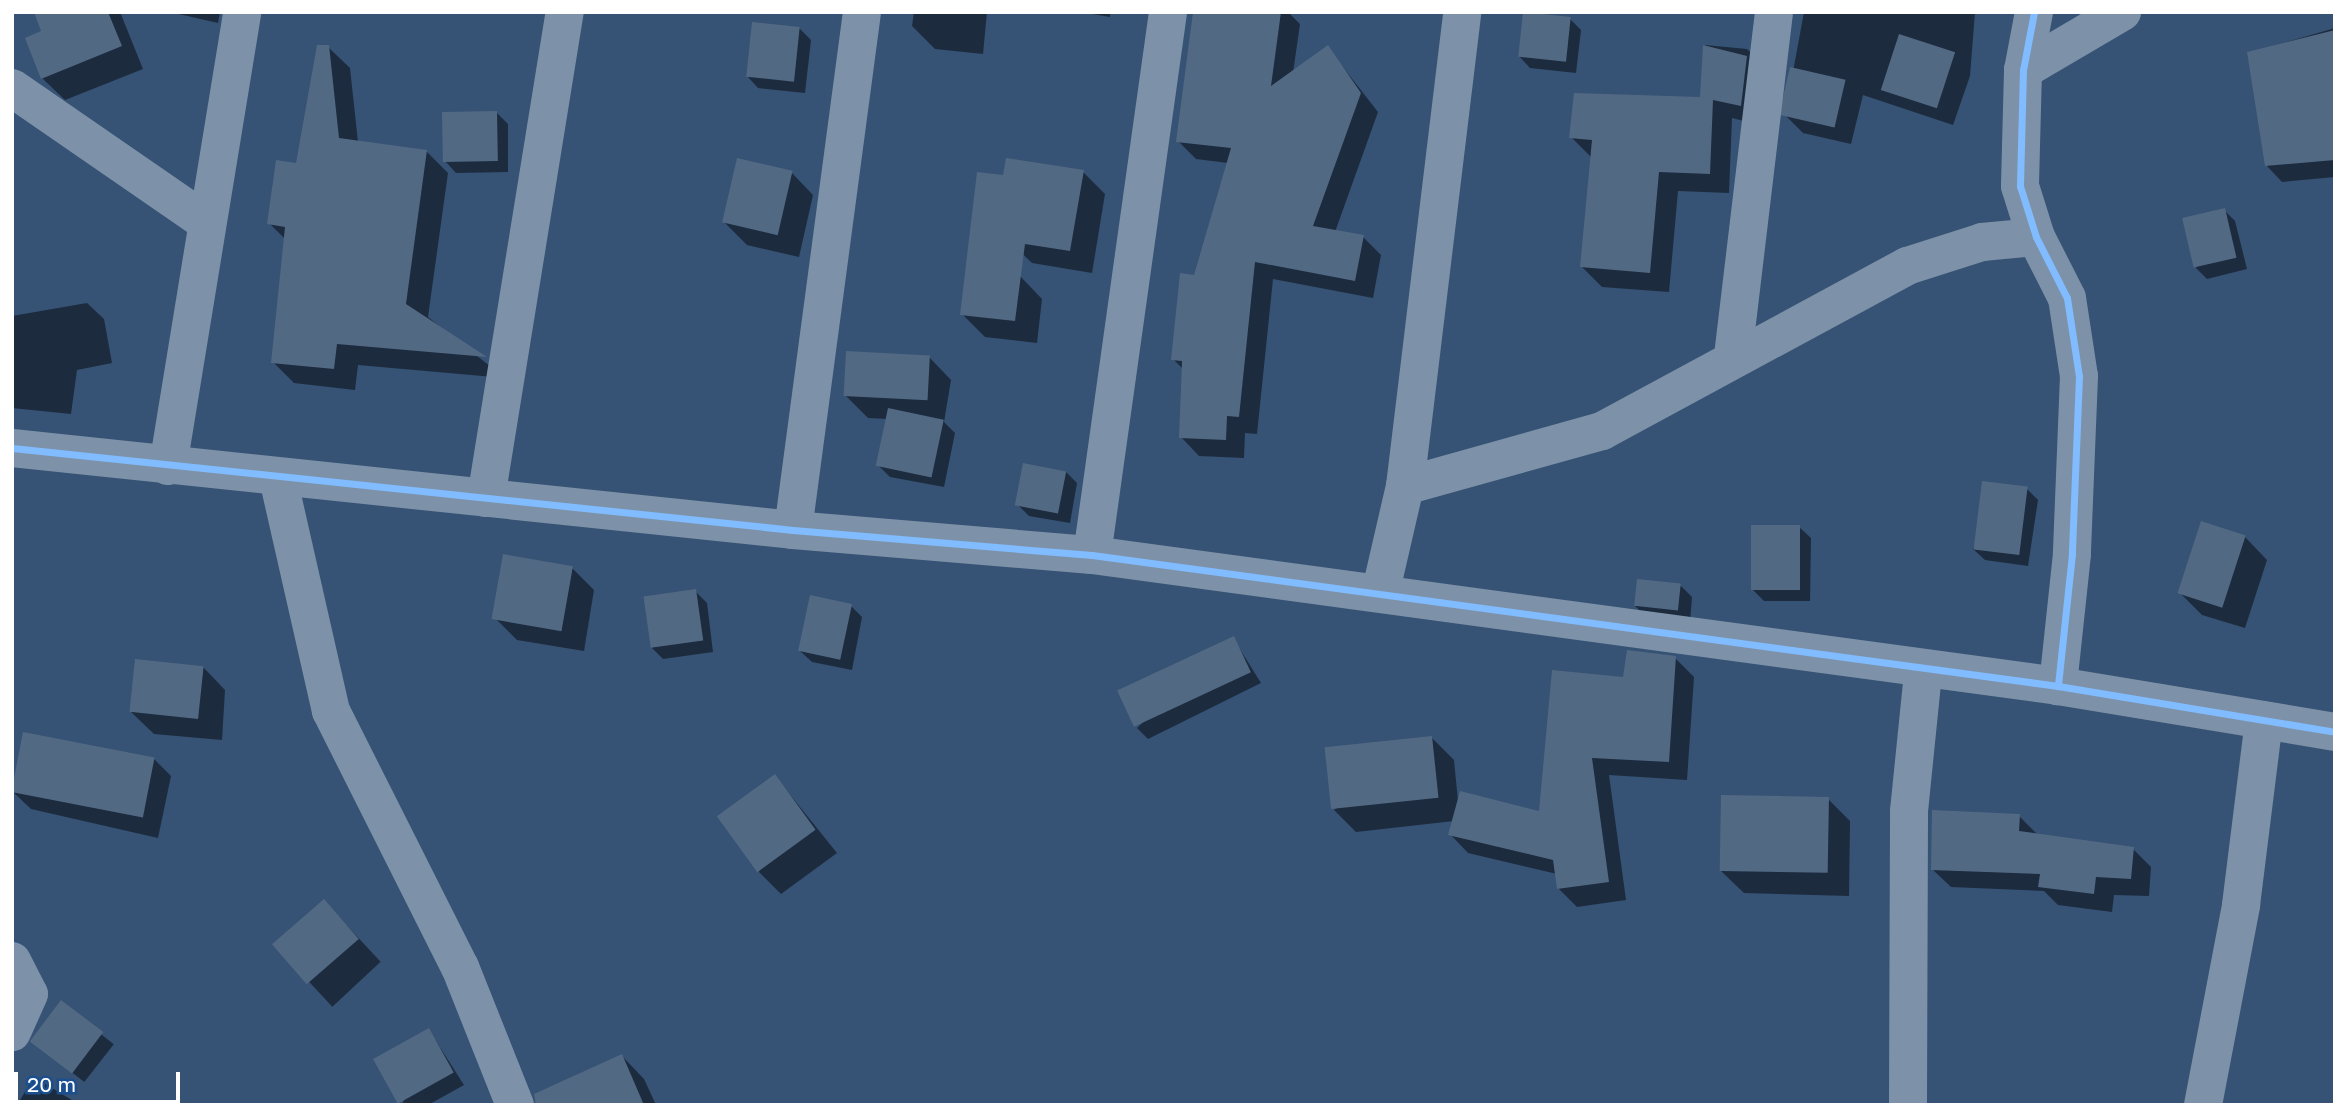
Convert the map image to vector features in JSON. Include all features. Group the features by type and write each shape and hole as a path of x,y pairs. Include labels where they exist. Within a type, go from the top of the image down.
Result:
{"street":[{"path":"168,466 242,12"},
{"path":"486,498 565,12"},
{"path":"793,530 862,12"},
{"path":"1092,555 1168,12"},
{"path":"1381,590 1405,486 1462,12"},
{"path":"1733,356 1774,12"},
{"path":"2034,12 2023,70 2020,186 2035,237 2067,298 2079,376 2073,554 2058,686"},
{"path":"2023,70 2122,12"},
{"path":"12,88 206,222"},
{"path":"1405,486 1602,431 1733,356 1907,266 1982,242 2035,237"},
{"path":"12,448 793,530 1092,555 1381,590 1923,672 2058,686 2335,732"},
{"path":"278,478 331,712 460,967 514,1105"},
{"path":"1908,1105 1909,811 1923,672"},
{"path":"2203,1105 2241,905 2264,720"},
{"path":"12,961 29,995 12,1032"}],"building":[{"path":"34,12 108,12 122,46 41,79 25,38 41,31"},
{"path":"1193,12 1281,12 1271,86 1328,45 1361,93 1313,226 1364,235 1355,281 1255,262 1239,417 1227,416 1226,440 1179,438 1182,361 1171,360 1180,273 1194,275 1231,148 1176,142"},
{"path":"1523,12 1571,17 1566,62 1518,57"},
{"path":"752,22 800,27 794,82 746,77"},
{"path":"2335,30 2335,160 2265,166 2247,52"},
{"path":"1899,34 1955,52 1937,108 1881,90"},
{"path":"317,45 329,45 339,138 427,150 406,304 487,357 337,344 334,369 271,363 285,227 267,224 276,160 296,163"},
{"path":"1703,45 1747,56 1741,106 1713,100 1710,174 1659,172 1650,273 1580,267 1592,140 1569,138 1574,93 1700,97"},
{"path":"1790,67 1846,80 1835,128 1779,115"},
{"path":"497,111 498,161 443,162 442,112"},
{"path":"737,158 793,171 778,235 722,222"},
{"path":"1006,158 1084,170 1070,251 1025,244 1015,321 960,315 977,172 1003,175"},
{"path":"2225,208 2236,258 2194,268 2182,218"},
{"path":"846,351 930,355 928,400 844,396"},
{"path":"888,408 944,420 931,478 876,466"},
{"path":"1023,463 1066,471 1058,514 1015,505"},
{"path":"1982,481 2028,487 2019,555 1974,549"},
{"path":"2201,521 2246,536 2222,608 2178,593"},
{"path":"1751,525 1800,525 1800,590 1751,590"},
{"path":"503,554 573,566 561,631 492,619"},
{"path":"1637,579 1681,584 1678,610 1634,606"},
{"path":"696,589 703,640 651,648 644,596"},
{"path":"810,595 852,604 840,660 798,651"},
{"path":"1234,636 1251,672 1134,727 1117,691"},
{"path":"1627,650 1676,656 1669,762 1592,758 1609,882 1557,889 1553,860 1448,835 1460,791 1539,811 1552,670 1623,677"},
{"path":"135,659 204,666 198,719 129,712"},
{"path":"23,732 155,758 143,817 12,792"},
{"path":"1432,736 1438,798 1331,809 1325,747"},
{"path":"775,774 816,830 757,872 717,816"},
{"path":"1721,795 1829,797 1828,873 1720,871"},
{"path":"1932,810 2020,814 2019,831 2134,847 2131,879 2096,877 2094,894 2038,887 2040,874 1931,870"},
{"path":"324,899 359,939 307,984 272,944"},
{"path":"61,1000 103,1032 72,1073 30,1042"},
{"path":"429,1028 454,1073 398,1104 373,1059"},
{"path":"622,1054 644,1105 536,1105 534,1094"}],"cycle path":[{"path":"2034,12 2023,70 2020,186 2036,237 2067,298 2079,376 2072,554 2058,686"},
{"path":"12,448 793,530 1092,555 2058,686 2335,732"}]}
